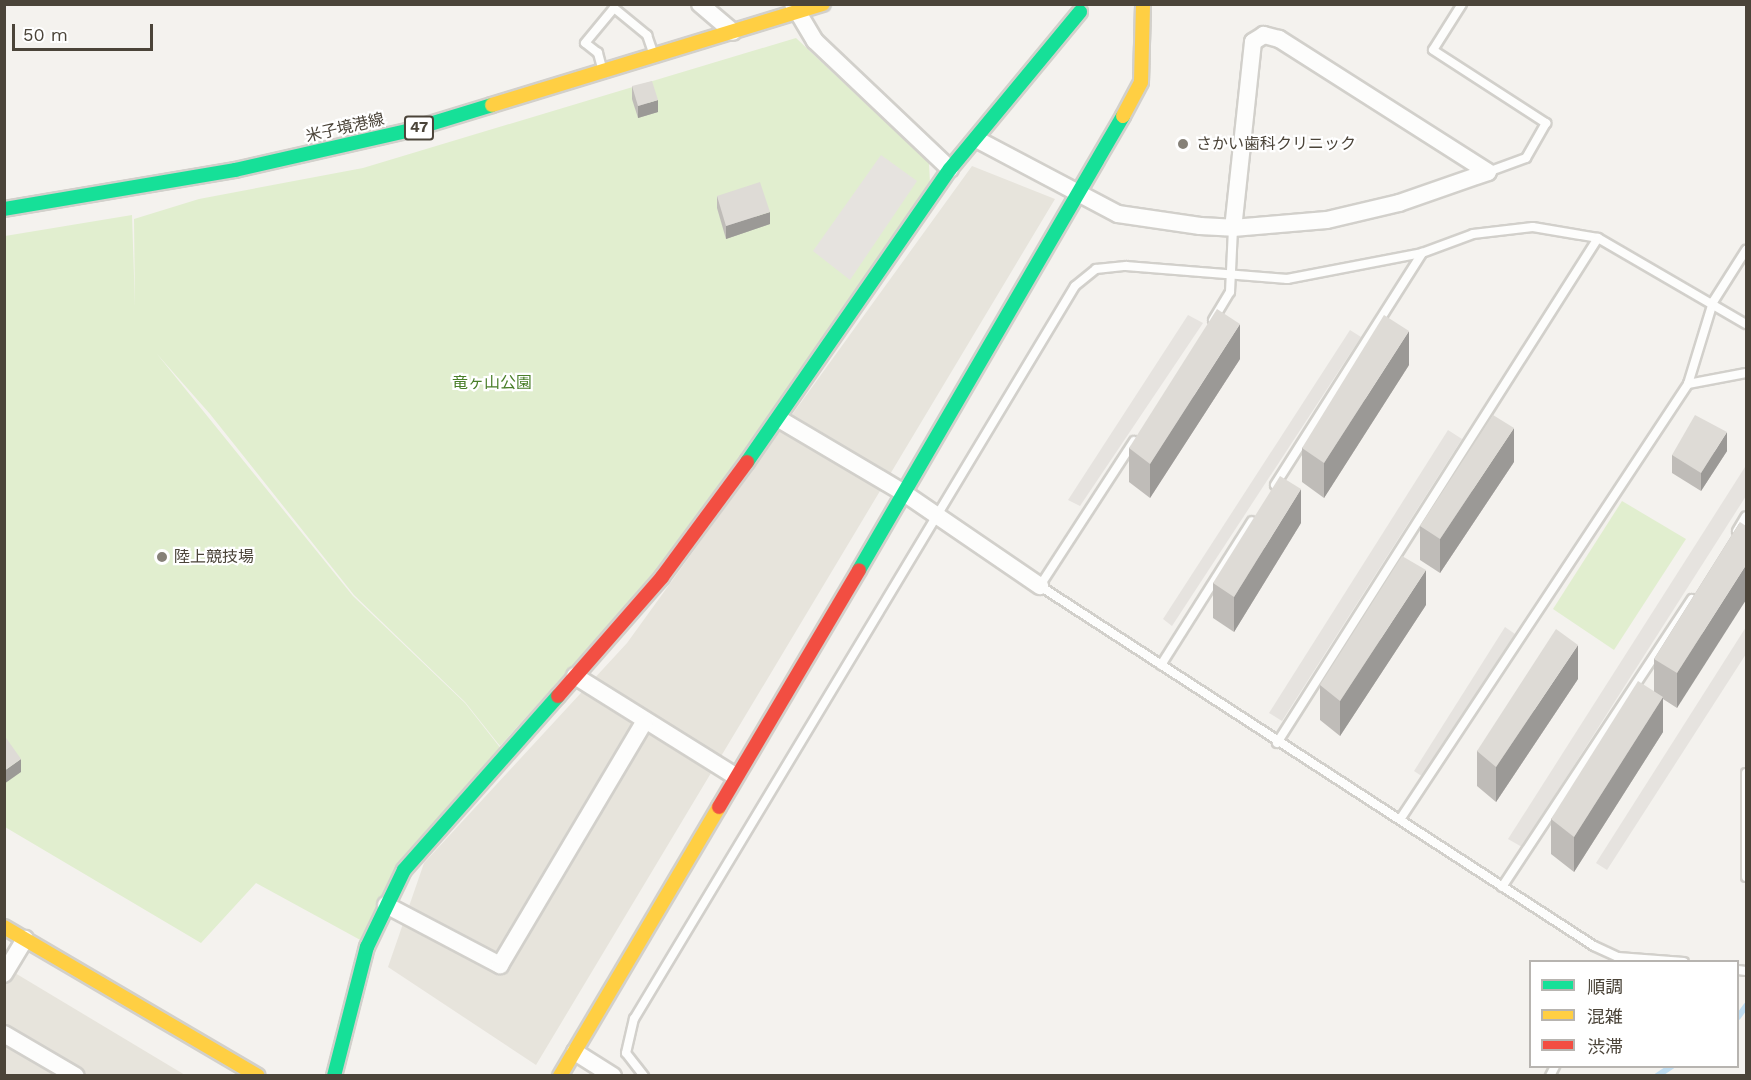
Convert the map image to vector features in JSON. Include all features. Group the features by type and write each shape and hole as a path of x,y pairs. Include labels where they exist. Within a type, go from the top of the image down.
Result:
{"street":[{"path":"700,4 732,32"},
{"name":"米子境港線","path":"4,208 235,171 396,134 732,32 794,9 823,4"},
{"path":"560,1076 735,776 1080,197 1141,82 1143,4"},
{"path":"794,9 815,41 950,170"},
{"path":"334,1076 367,947 404,870 662,577 779,419 950,170 978,140 1080,12"},
{"path":"1233,228 1254,42 1264,35 1279,39 1488,172"},
{"path":"978,140 1080,197 1118,214 1233,228 1327,220 1399,203 1488,172"},
{"path":"779,419 904,493 1040,586"},
{"path":"575,676 735,776"},
{"path":"386,905 500,965 645,721"},
{"path":"4,927 258,1076"},
{"path":"4,974 25,939"},
{"path":"4,1034 76,1076"},
{"path":"575,1052 613,1076"}],"lane":[{"path":"1462,4 1433,50 1546,123 1526,158 1488,172"},
{"path":"603,71 598,53 585,43 614,8 647,34 654,56"},
{"path":"644,1076 626,1053 634,1019 1075,285 1096,269 1126,266 1232,277 1287,279 1422,253 1473,234 1533,227 1598,238 1713,302 1746,324"},
{"path":"1205,331 1230,292 1233,228"},
{"path":"1276,743 1598,238"},
{"path":"1401,818 1688,384 1713,302 1746,250"},
{"path":"1269,494 1422,253"},
{"path":"1688,384 1746,373"},
{"path":"1142,429 1040,586 1276,743 1401,818 1617,959 1639,960"},
{"path":"1161,665 1256,514"},
{"path":"1727,546 1746,516"},
{"path":"1502,886 1700,586"},
{"path":"1746,773 1746,877"}],"shaded area":[{"path":"881,155 917,181 850,280 813,251"},
{"path":"972,166 1055,199 536,1065 388,967 424,863 627,643"},
{"path":"1188,315 1203,323 1080,506 1068,500"},
{"path":"1350,330 1361,337 1172,626 1163,619"},
{"path":"1448,430 1462,439 1282,721 1269,713"},
{"path":"1745,467 1746,496 1522,847 1508,839"},
{"path":"1505,627 1515,634 1423,777 1414,771"},
{"path":"1746,627 1746,654 1607,870 1596,863"},
{"path":"5,967 185,1075 5,1075"}],"green space":[{"name":"竜ヶ山公園","path":"796,38 929,163 930,183 774,411 644,586 500,746 465,702 354,595 210,414 157,354 353,596 465,703 502,750 364,942 256,883 201,943 5,827 5,236 132,215 135,306 134,219 199,199 363,168"},
{"path":"1622,501 1686,539 1614,650 1553,609"}],"building":[{"path":"652,81 658,100 638,106 632,86"},
{"path":"760,182 770,212 726,226 717,196"},
{"path":"1217,309 1240,324 1150,464 1129,448"},
{"path":"1384,315 1409,331 1324,463 1302,448"},
{"path":"1493,415 1514,428 1440,539 1420,526"},
{"path":"1695,415 1727,432 1701,473 1672,455"},
{"path":"1280,476 1301,489 1234,597 1213,583"},
{"path":"1740,522 1746,526 1746,565 1677,673 1654,659"},
{"path":"1402,556 1426,570 1340,701 1320,685"},
{"path":"1556,629 1578,645 1496,767 1477,751"},
{"path":"1638,681 1663,697 1574,837 1551,819"},
{"path":"4,735 21,759 4,771"}],"waterway":[{"path":"1739,1016 1746,1006"},
{"path":"1657,1076 1669,1068"}],"traffic: fast":[{"path":"747,462 950,169 1080,12"},
{"path":"4,209 235,170 407,131 492,105"},
{"path":"859,570 1123,116"},
{"path":"334,1076 367,947 404,870 558,696"}],"traffic: slow":[{"path":"492,105 823,4"},
{"path":"1123,116 1141,82 1143,4"},
{"path":"560,1076 719,807"},
{"path":"4,927 258,1076"}],"traffic: jam":[{"path":"558,696 662,577 747,462"},
{"path":"719,807 859,570"}],"place":[{"name":"さかい歯科クリニック","path":"1183,144"},
{"name":"陸上競技場","path":"162,557"}]}
